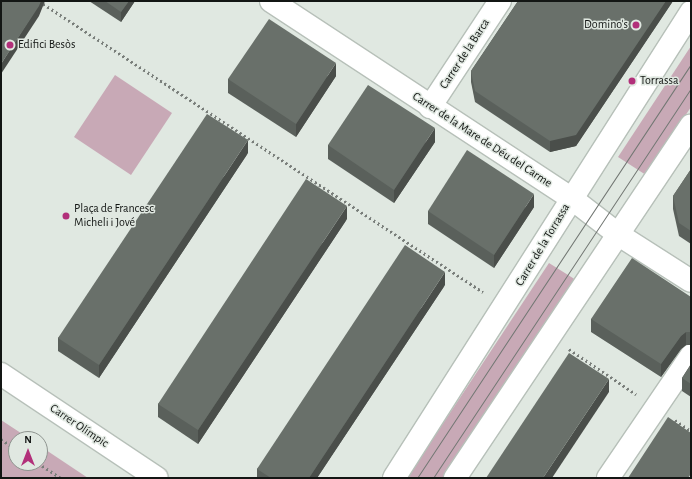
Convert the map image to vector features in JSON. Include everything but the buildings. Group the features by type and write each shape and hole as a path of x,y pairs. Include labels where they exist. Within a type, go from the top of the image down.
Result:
{"street":[{"name":"Carrer de la Mare de Déu del Carme","path":"271,1 430,107 572,198 619,235 691,282"},
{"name":"Carrer de la Barca","path":"430,107 500,1"},
{"name":"Carrer de la Torrassa","path":"394,478 505,307 572,198 691,12"},
{"path":"455,478 548,336 619,235 691,126"},
{"path":"608,478 691,356"},
{"name":"Carrer Olímpic","path":"1,374 157,478"}],"path":[{"path":"39,1 505,307"},
{"path":"548,336 691,431"},
{"path":"48,470 61,478"}],"shaded area":[{"path":"691,46 691,107 646,175 618,157"},
{"path":"115,75 172,113 131,175 74,137"},
{"path":"549,263 576,280 445,478 407,478"},
{"path":"1,420 18,431 8,431 8,471 48,471 48,451 88,478 1,478"}],"tram line":[{"path":"417,478 691,64"},
{"path":"433,478 691,88"}],"place":[{"name":"Domino's","path":"636,25"},
{"name":"Edifici Besòs","path":"10,45"},
{"name":"Torrassa","path":"632,81"},
{"name":"Plaça de Francesc Micheli i Jové","path":"66,216"}]}
